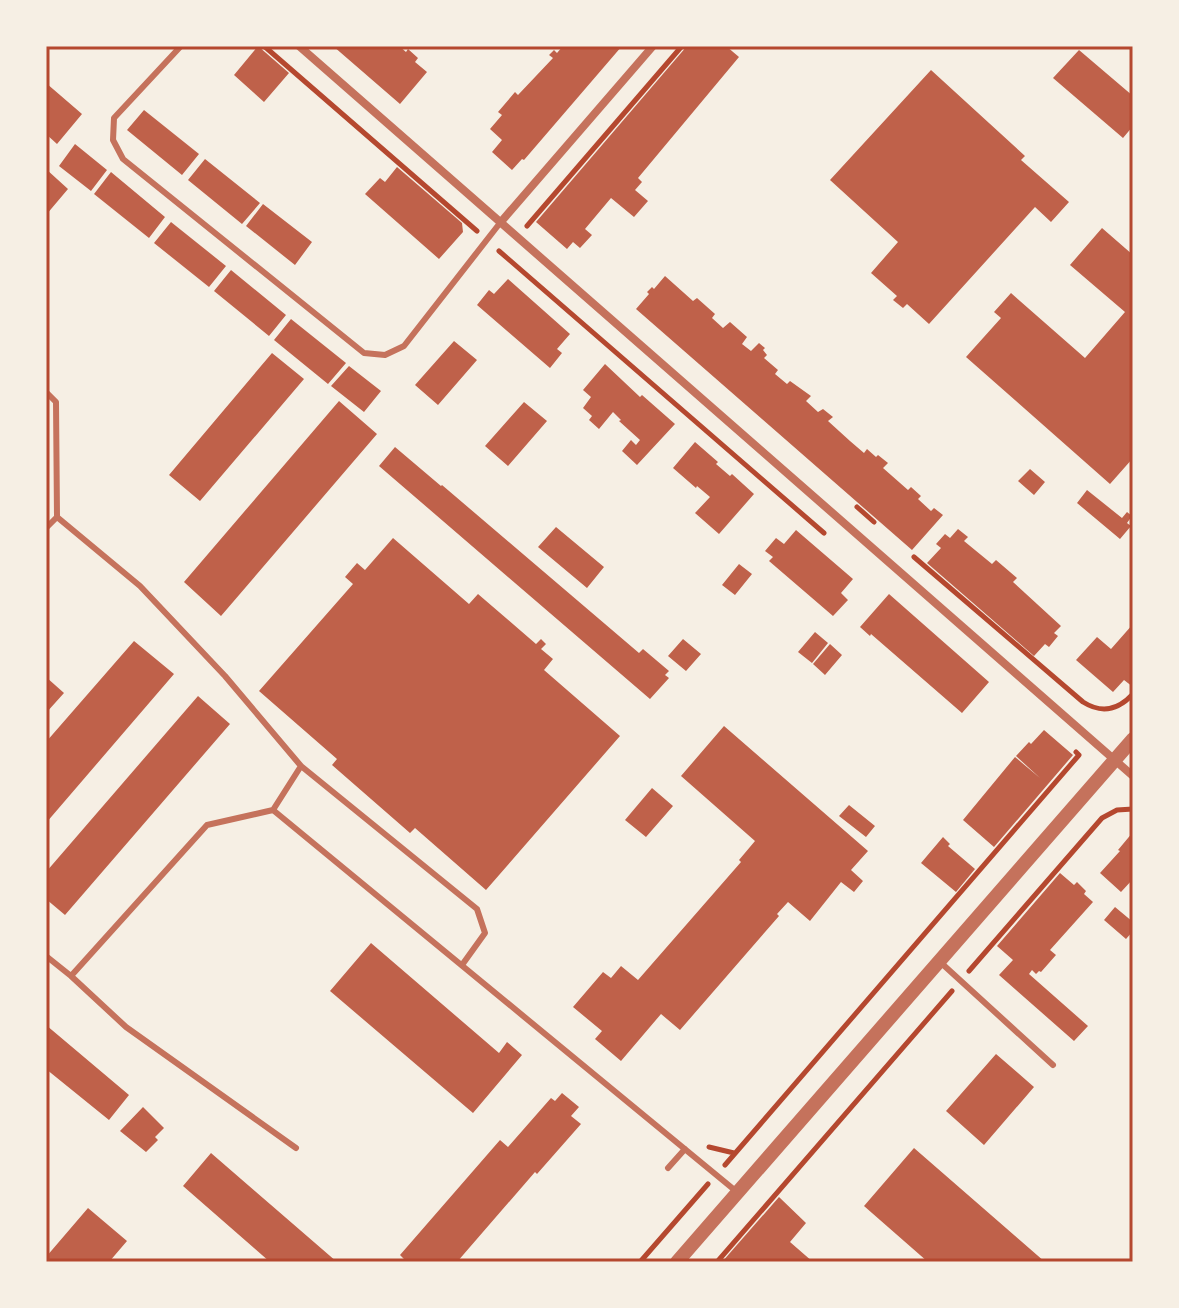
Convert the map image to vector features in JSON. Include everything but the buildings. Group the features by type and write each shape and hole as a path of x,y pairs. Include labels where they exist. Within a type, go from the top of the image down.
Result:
{"street":[{"path":"299,46 1133,776"},
{"path":"500,223 653,46"},
{"path":"677,1262 1133,739"}],"lane":[{"path":"181,46 114,118 113,140 123,159 364,353 385,355 404,346 500,223"},
{"path":"46,392 56,402 57,517 46,528"},
{"path":"57,517 140,586 225,676 301,766 477,909 485,933 462,965"},
{"path":"71,976 207,825 273,810 301,766"},
{"path":"273,810 737,1192"},
{"path":"46,956 126,1027 296,1148"},
{"path":"939,961 1053,1065"},
{"path":"668,1168 685,1149"}],"path":[{"path":"264,46 835,542"},
{"path":"503,254 682,46"},
{"path":"514,208 530,222"},
{"path":"854,505 877,524"},
{"path":"910,553 1083,702 1107,710 1132,698"},
{"path":"640,1262 1079,755 1072,749"},
{"path":"717,1262 1102,818 1117,810 1133,809"}]}
